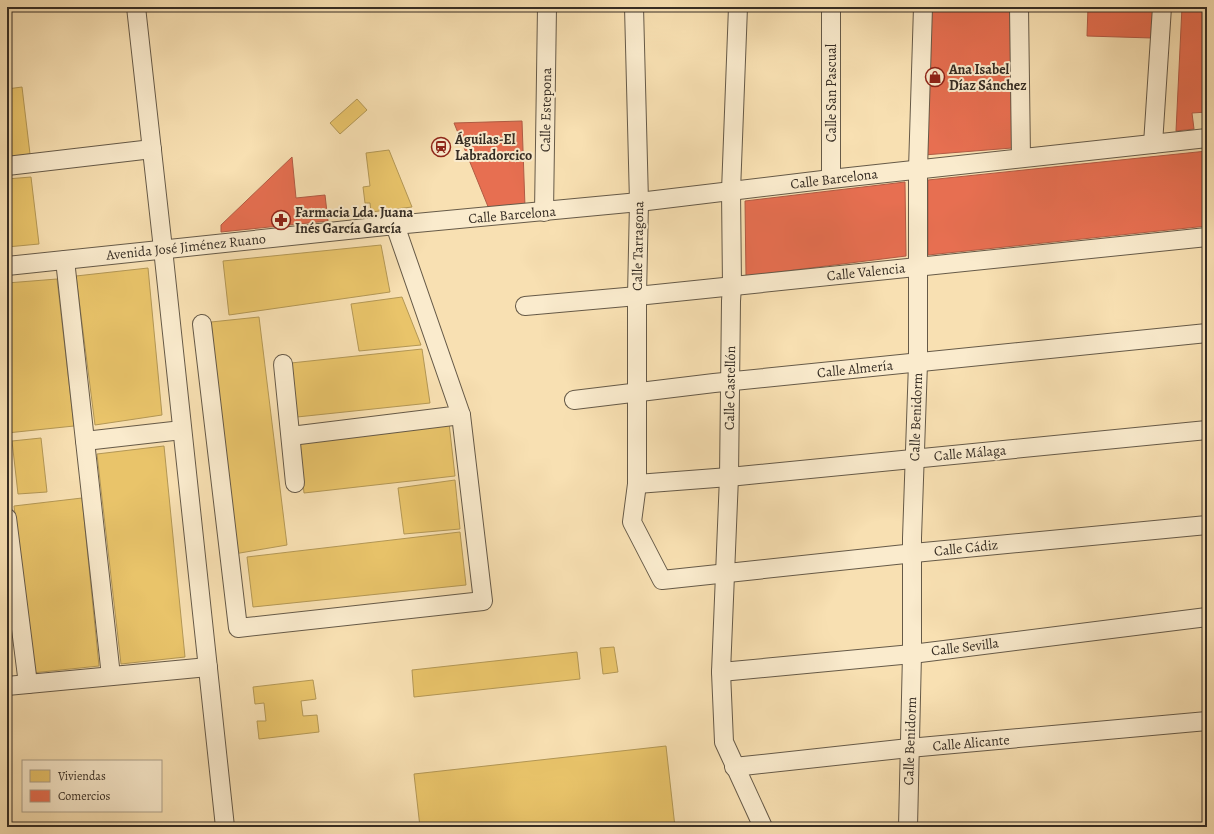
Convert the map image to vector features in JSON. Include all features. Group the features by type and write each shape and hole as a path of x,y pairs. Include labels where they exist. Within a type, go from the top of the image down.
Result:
{"street":[{"path":"136,7 225,827"},
{"name":"Calle Estepona","path":"544,212 547,7"},
{"name":"Calle Tarragona","path":"634,7 639,202 636,392 637,484 632,522 662,580 725,573"},
{"name":"Calle Castellón","path":"738,7 731,191 732,286 729,477 721,672 724,742 734,767 763,827"},
{"name":"Calle San Pascual","path":"831,7 831,179"},
{"name":"Calle Benidorm","path":"908,827 914,458 918,363 918,169 923,7"},
{"path":"1019,7 1021,158"},
{"path":"1153,144 1162,7"},
{"name":"Calle Barcelona","path":"460,219 639,202 918,169 1207,138"},
{"path":"7,166 152,149"},
{"name":"Avenida José Jiménez Ruano","path":"7,266 460,219"},
{"path":"202,324 238,628 483,601 461,414 394,225"},
{"name":"Calle Valencia","path":"525,306 637,296 1207,236"},
{"path":"65,260 111,676"},
{"name":"Calle Almería","path":"574,400 730,381 1207,333"},
{"path":"283,364 295,484"},
{"path":"291,436 461,414"},
{"path":"85,441 182,430"},
{"name":"Calle Málaga","path":"637,484 729,477 1207,430"},
{"path":"7,518 28,684"},
{"name":"Calle Cádiz","path":"725,573 1207,525"},
{"name":"Calle Sevilla","path":"721,672 912,654 1207,616"},
{"path":"7,686 208,667"},
{"name":"Calle Alicante","path":"734,767 909,748 1207,721"}],"building: Viviendas":[{"path":"22,87 30,154 7,157 7,89"},
{"path":"357,99 367,110 340,134 330,123"},
{"path":"389,150 412,207 371,212 370,203 365,203 363,187 370,186 366,153"},
{"path":"31,177 39,244 7,247 7,179"},
{"path":"381,245 390,292 229,315 223,261"},
{"path":"148,268 162,415 95,425 76,276"},
{"path":"57,279 74,426 7,433 7,283"},
{"path":"402,297 421,345 359,351 351,304"},
{"path":"259,317 287,545 234,554 211,322"},
{"path":"422,349 430,403 297,417 291,363"},
{"path":"449,423 455,476 304,493 299,441"},
{"path":"41,438 47,492 18,494 12,441"},
{"path":"164,446 185,657 121,664 97,454"},
{"path":"455,480 460,529 404,534 398,488"},
{"path":"82,498 99,666 32,673 14,506"},
{"path":"460,532 466,585 253,607 247,557"},
{"path":"614,647 618,672 603,674 600,648"},
{"path":"577,652 580,679 414,697 412,670"},
{"path":"7,659 9,677 7,677"},
{"path":"313,680 316,699 301,701 303,716 317,715 319,732 259,739 257,721 266,721 264,703 255,704 253,687"},
{"path":"666,746 675,827 420,827 414,774"},
{"path":"302,823 303,827 289,827 289,825"}],"building: Comercios":[{"path":"930,7 1013,7 1012,148 924,155"},
{"path":"1088,7 1153,7 1152,38 1087,36"},
{"path":"1182,7 1207,7 1207,112 1192,113 1194,129 1176,131"},
{"path":"522,121 525,207 489,209 454,123"},
{"path":"1207,151 1207,226 928,255 928,180"},
{"path":"292,157 296,198 325,195 328,221 221,232 221,225"},
{"path":"905,182 906,256 746,276 745,201"}],"place":[{"name":"Ana Isabel Díaz Sánchez","path":"935,77"},
{"name":"Águilas-El Labradorcico","path":"441,147"},
{"name":"Farmacia Lda. Juana Inés García García","path":"281,220"}]}
